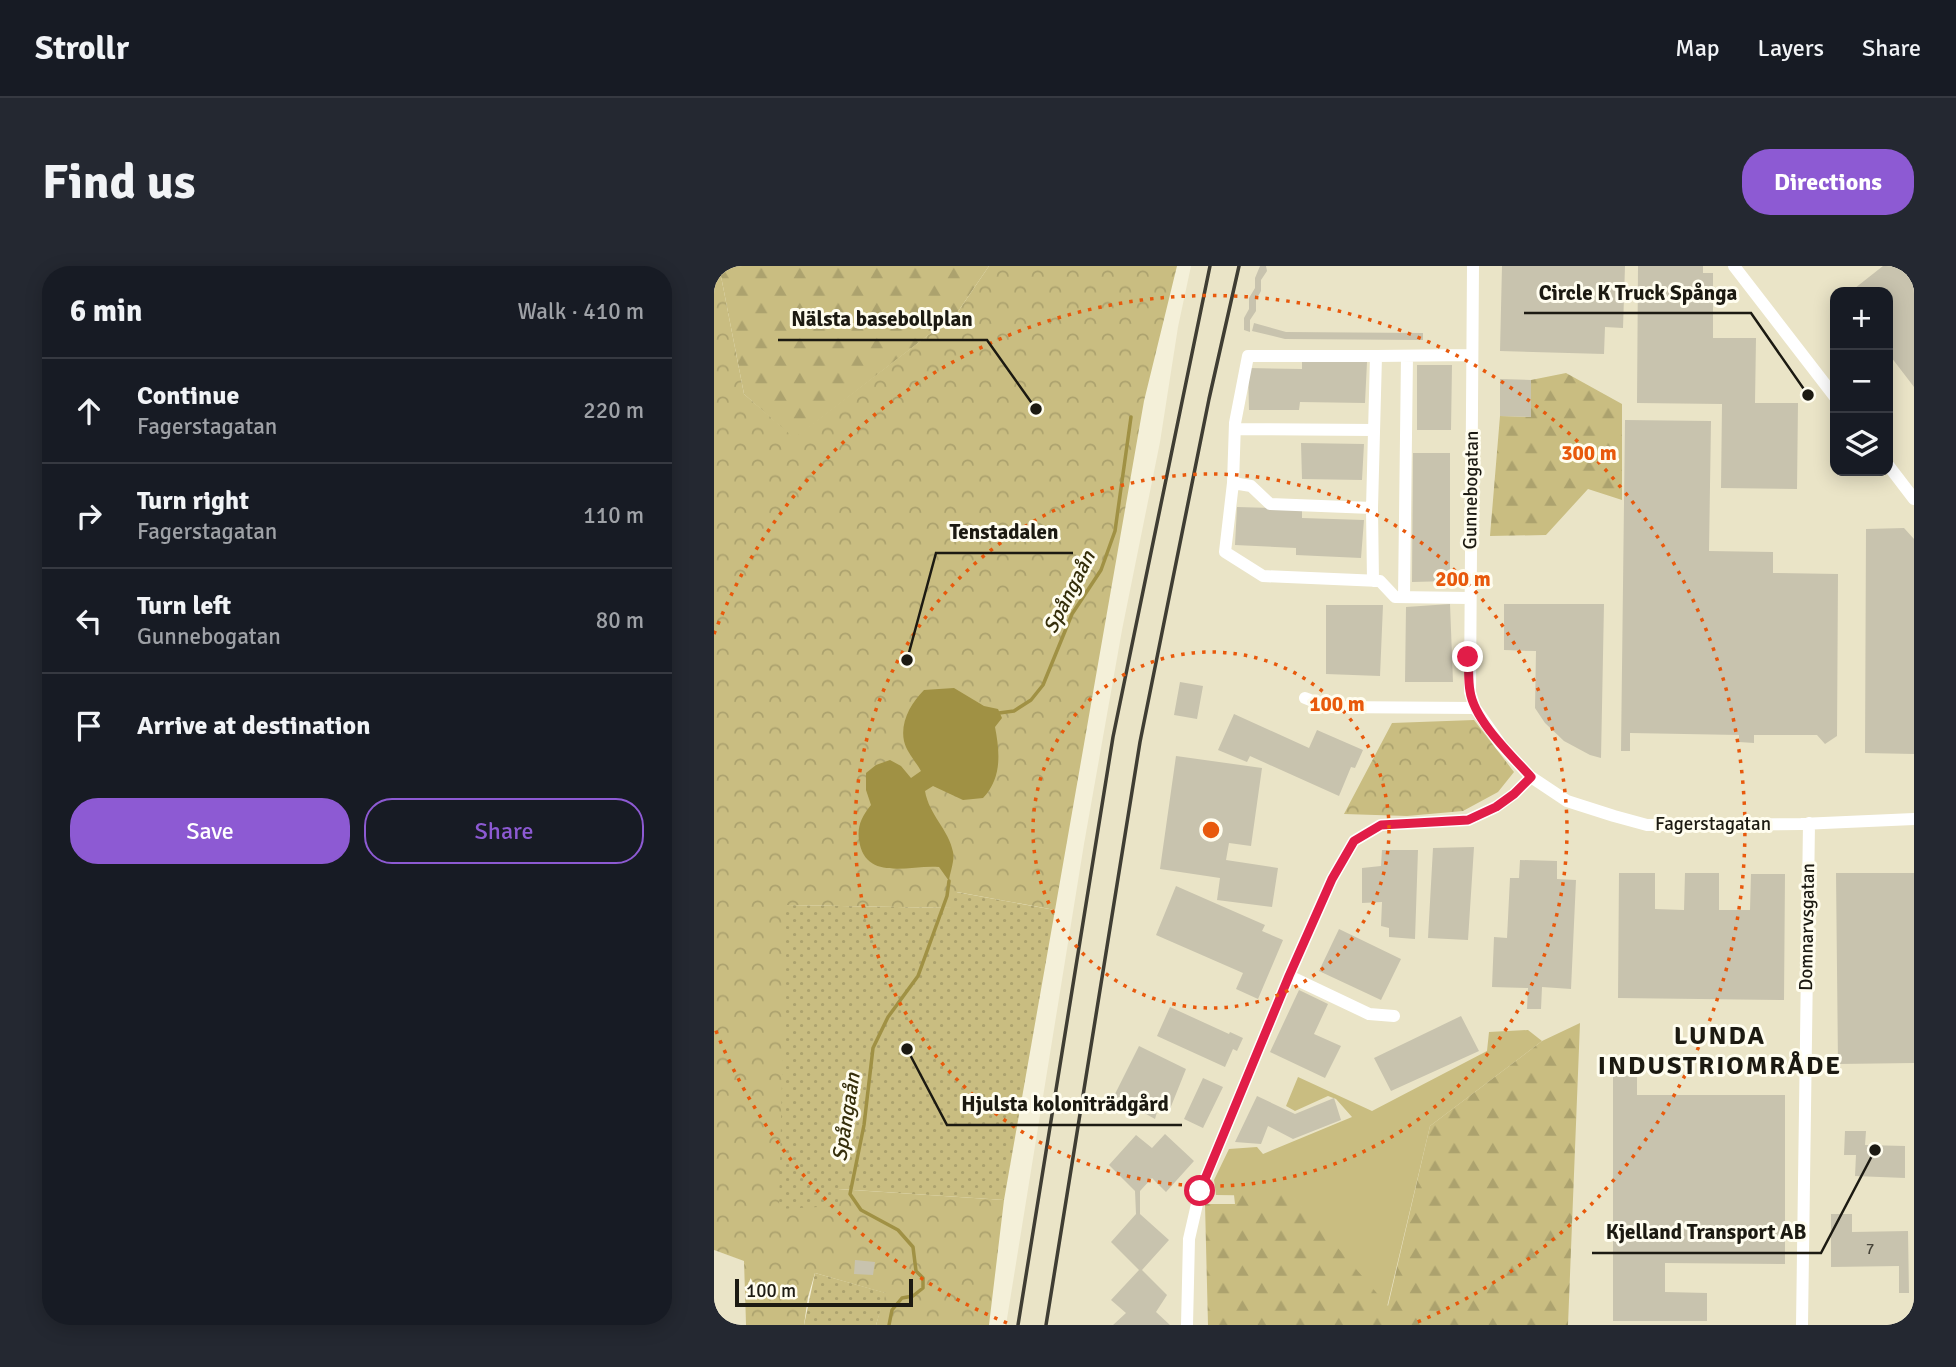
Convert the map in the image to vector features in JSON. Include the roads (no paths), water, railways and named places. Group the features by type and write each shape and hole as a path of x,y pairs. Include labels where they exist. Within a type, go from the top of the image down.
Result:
{"street":[{"name":"Gunnebogatan","path":"1474,266 1470,692 1475,708 1502,745 1531,777"},
{"path":"1734,266 1830,391"},
{"path":"1469,597 1395,597 1381,581 1264,576 1225,551 1233,483 1235,429 1248,356 1472,355"},
{"path":"1373,580 1376,356"},
{"path":"1404,597 1407,356"},
{"path":"1235,429 1374,430"},
{"path":"1893,472 1914,499"},
{"path":"1233,483 1251,485 1270,504 1372,508"},
{"path":"1305,698 1328,707 1475,708"},
{"path":"1187,1325 1189,1239 1200,1191 1289,976 1332,879 1354,841 1381,825 1468,820 1496,807 1531,777"},
{"name":"Fagerstagatan","path":"1531,777 1567,801 1647,825 1914,819"},
{"name":"Domnarvsgatan","path":"1802,1325 1809,823"},
{"path":"1289,976 1369,1014 1394,1016"}],"waterway":[{"name":"Spångaån","path":"999,713 1014,711 1031,700 1043,685 1072,614 1101,570 1115,531 1131,417"},
{"name":"Spångaån","path":"889,1325 892,1310 902,1298 913,1296 923,1288 923,1278 916,1271 913,1247 898,1230 861,1210 850,1194 864,1125 873,1048 888,1017 918,976 947,896 949,881"}],"railway":[{"path":"1018,1325 1113,737 1210,266"},
{"path":"1046,1325 1140,742 1209,399 1239,266"}],"place":[{"name":"Circle K Truck Spånga","path":"1808,395"},
{"name":"Nälsta basebollplan","path":"1036,409"},
{"name":"Tenstadalen","path":"907,660"},
{"name":"Hjulsta koloniträdgård","path":"907,1049"},
{"name":"Kjelland Transport AB","path":"1875,1150"}],"district":[{"name":"LUNDA INDUSTRIOMRÅDE","path":"1720,1051"}]}
